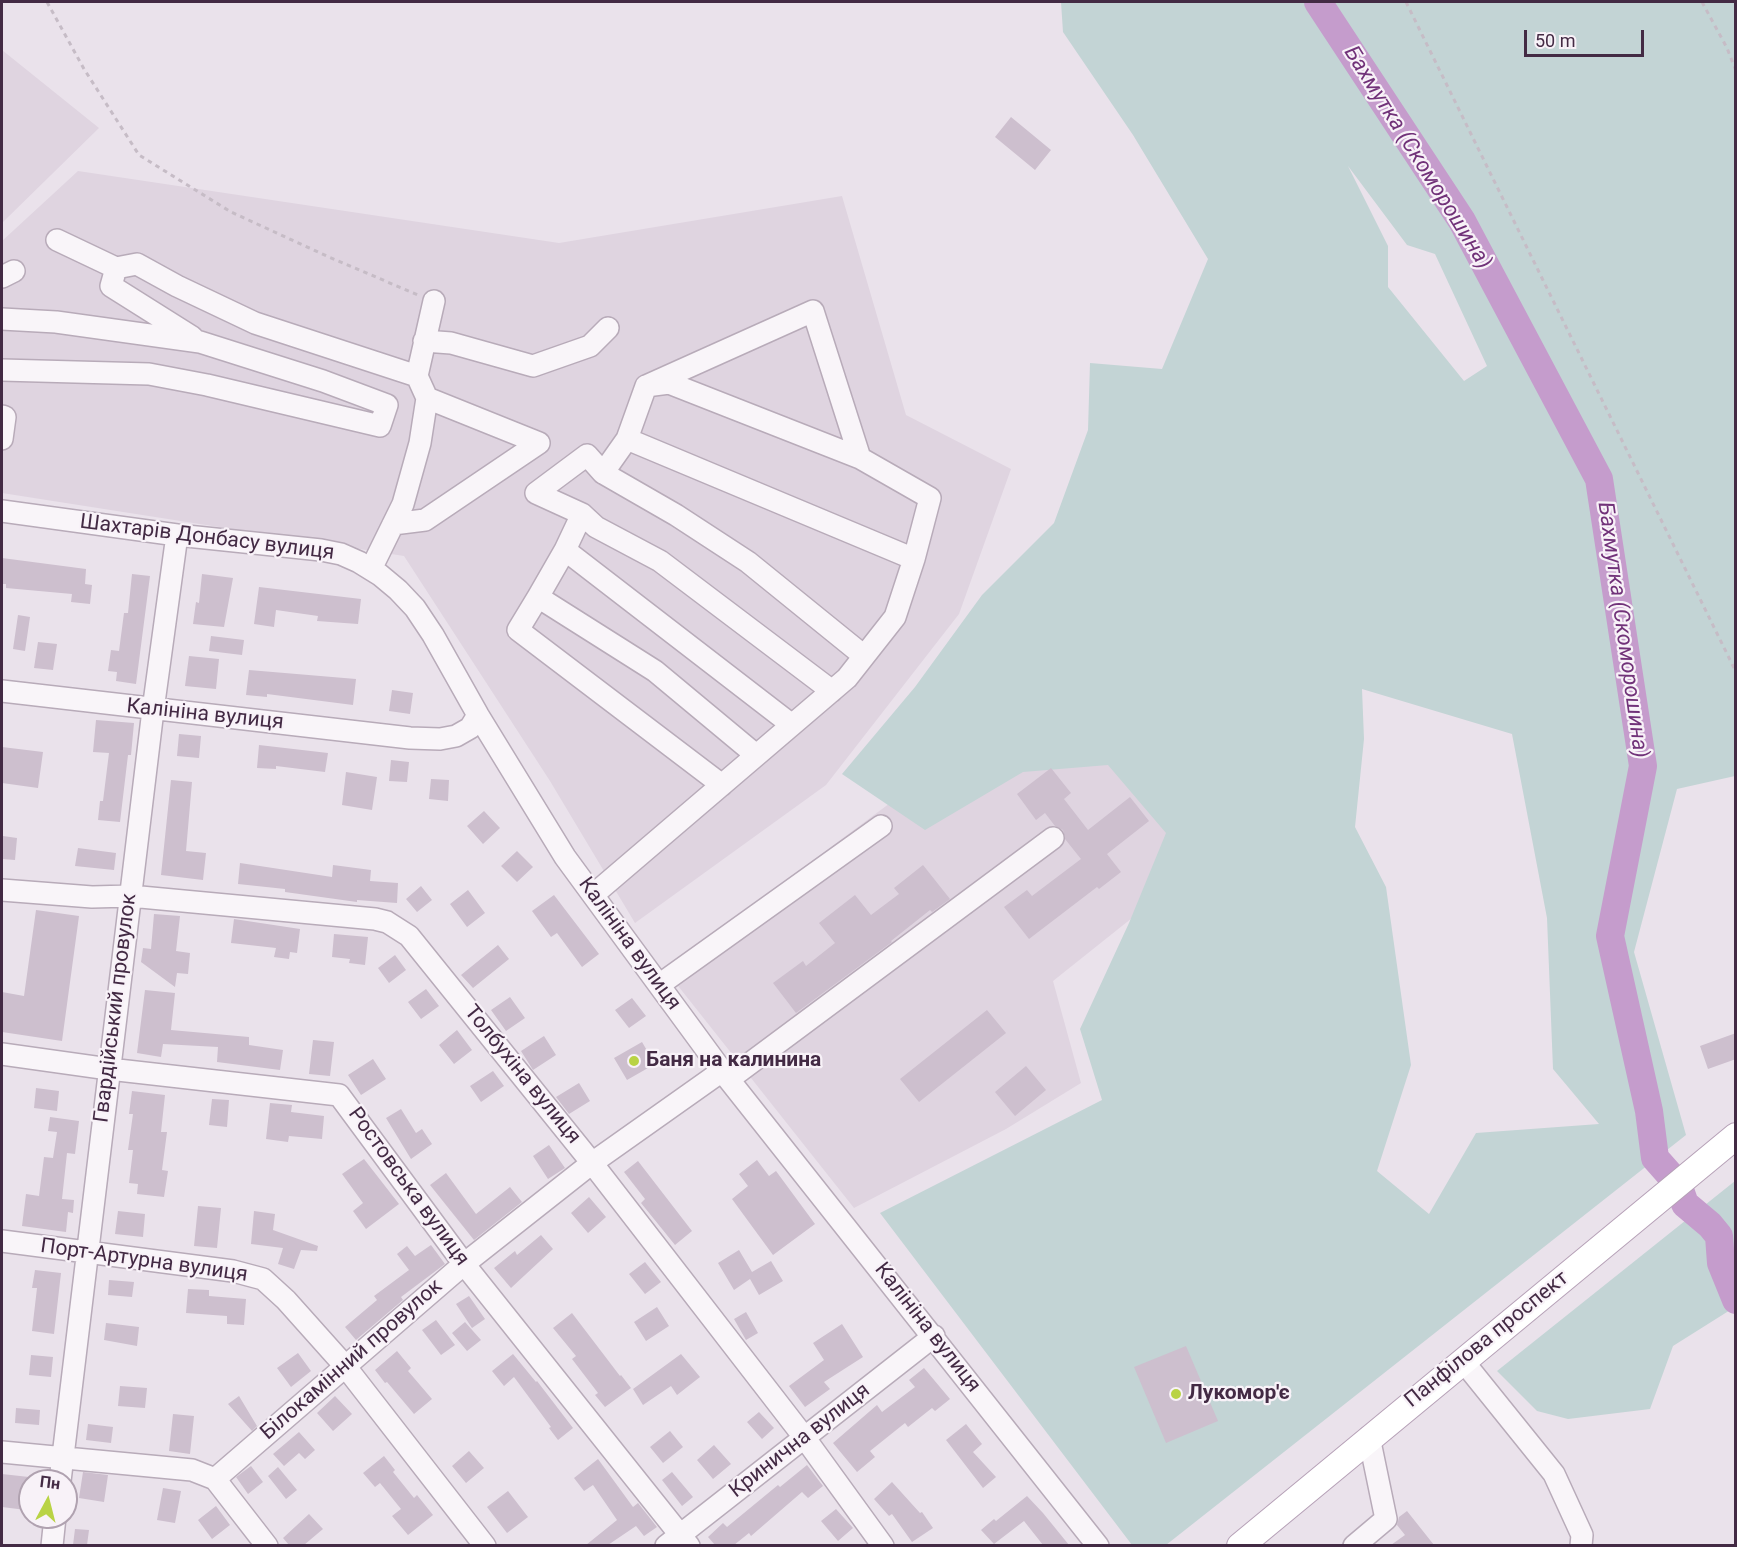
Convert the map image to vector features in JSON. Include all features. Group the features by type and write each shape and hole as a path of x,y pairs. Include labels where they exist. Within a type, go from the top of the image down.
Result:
{"main road":[{"name":"Панфілова проспект","path":"1240,1545 1736,1136"}],"street":[{"path":"57,240 116,268 137,264 177,286 255,322 417,376"},
{"path":"116,268 111,286 200,342"},
{"path":"371,569 403,504 420,442 427,398 417,376 434,301"},
{"path":"603,473 627,440 646,386 813,311 860,458"},
{"path":"2,319 56,322 200,342 323,381 387,405 380,426 207,385 149,374 2,370"},
{"path":"424,341 451,343 533,366 590,346 608,328"},
{"path":"593,895 847,678 895,616 914,559 930,498 860,458 669,383 646,386"},
{"path":"393,524 425,520 539,443 427,398"},
{"path":"2,416 5,417 2,439"},
{"path":"627,440 914,559"},
{"path":"832,691 660,561 596,526 582,514 536,493 587,455 603,473 676,515 748,562 864,656"},
{"name":"Шахтарів Донбасу вулиця","path":"2,511 341,554 371,569 398,590 415,608 478,715"},
{"path":"582,514 565,550 519,630 722,785"},
{"name":"Гвардійський провулок","path":"61,1469 153,710 177,535"},
{"path":"565,550 792,725"},
{"path":"538,597 655,671 756,755"},
{"name":"Калініна вулиця","path":"2,691 153,710 440,740 456,736 470,728 478,715 566,857 726,1075 1098,1545"},
{"path":"659,985 881,826"},
{"name":"Білокамінний провулок","path":"215,1479 464,1264 592,1163 726,1075 1053,838"},
{"name":"Толбухіна вулиця","path":"2,890 92,897 130,896 375,919 399,928 409,936 592,1163 804,1437 883,1545"},
{"name":"Ростовська вулиця","path":"2,1053 109,1069 339,1095 464,1264 678,1542"},
{"name":"Порт-Артурна вулиця","path":"2,1241 233,1271 263,1279 286,1300 345,1365 485,1545"},
{"name":"Кринична вулиця","path":"678,1542 804,1437 934,1336"},
{"path":"1463,1361 1554,1474 1582,1535 1581,1545"},
{"path":"1354,1545 1386,1519 1369,1437"},
{"path":"2,1452 192,1470 215,1479 267,1545"},
{"path":"52,1545 54,1529"}],"path":[{"path":"47,2 84,69 139,155 231,212 329,257 434,301"},
{"path":"1406,2 1736,672"},
{"path":"1702,2 1727,48 1736,71"}],"shaded area":[{"path":"1061,2 1735,2 1735,776 1677,789 1634,952 1686,1135 1166,1545 1132,1545 880,1213 1102,1100 1080,1029 1129,923 1166,833 1108,765 1023,772 925,830 842,774 915,687 982,595 1054,523 1088,430 1090,363 1162,369 1208,259 1133,135 1063,32","holes":["1348,166 1407,245 1435,254 1487,366 1464,381 1388,287 1388,246","1362,689 1512,734 1547,918 1553,1069 1599,1124 1476,1133 1429,1214 1377,1171 1411,1065 1386,887 1355,827 1364,739"]},
{"path":"2,50 99,128 2,223"},
{"path":"78,171 559,243 842,196 906,415 1011,469 959,614 826,785 635,923 550,781 404,556 2,493 2,241"},
{"path":"1052,683 1196,867 1053,981 1081,1083 1006,1129 854,1208 671,977 673,964"},
{"path":"1735,1181 1735,1307 1673,1346 1650,1409 1568,1419 1537,1411 1497,1371"}],"building":[{"path":"1011,117 1051,150 1035,170 995,137"},
{"path":"2,558 86,569 85,584 92,585 90,604 71,602 72,594 6,588 6,584 2,584"},
{"path":"132,574 150,576 136,684 116,681 117,672 108,671 111,650 119,651 124,613 128,613"},
{"path":"202,574 233,578 224,627 193,624 196,602 199,603"},
{"path":"259,587 361,599 358,624 317,621 318,616 276,610 274,627 254,624"},
{"path":"18,615 30,617 25,651 13,649"},
{"path":"211,636 244,640 242,655 209,651"},
{"path":"38,642 57,644 53,670 34,668"},
{"path":"189,656 219,659 216,689 185,686"},
{"path":"249,670 356,679 353,705 267,694 267,697 246,695"},
{"path":"392,690 413,693 410,714 389,711"},
{"path":"96,720 134,723 120,822 98,820 100,801 103,801 109,753 93,752"},
{"path":"179,734 201,736 199,758 177,756"},
{"path":"259,745 328,753 325,772 276,766 276,769 257,768"},
{"path":"2,747 43,752 38,788 2,783"},
{"path":"391,760 409,762 407,782 389,781"},
{"path":"1051,768 1071,793 1064,799 1088,830 1130,797 1149,821 1107,854 1121,872 1099,889 1097,887 1029,939 1004,907 1027,890 1032,896 1081,859 1065,839 1063,830 1055,826 1045,813 1036,820 1017,794"},
{"path":"346,772 377,777 372,810 342,805"},
{"path":"431,779 449,780 448,801 429,799"},
{"path":"171,780 192,782 186,851 206,853 203,880 161,875"},
{"path":"484,811 500,828 483,844 467,826"},
{"path":"3,836 17,838 15,860 2,859"},
{"path":"78,848 116,853 114,870 75,866"},
{"path":"517,851 533,867 517,882 501,866"},
{"path":"240,863 332,877 333,865 371,870 370,881 398,883 397,903 357,900 357,902 285,892 285,889 238,884"},
{"path":"923,865 950,899 932,912 930,910 892,942 796,1013 773,983 803,961 806,966 835,943 819,923 855,895 871,915 899,894 894,888"},
{"path":"421,886 432,900 417,912 406,899"},
{"path":"468,890 485,913 467,927 450,904"},
{"path":"554,895 599,954 582,967 557,933 551,937 532,911"},
{"path":"36,910 79,916 62,1041 2,1032 2,992 24,996"},
{"path":"154,914 180,916 176,951 190,953 188,974 177,973 175,987 141,962 143,948 151,949"},
{"path":"234,919 300,929 297,953 290,952 289,959 274,957 276,948 231,943"},
{"path":"334,934 368,937 365,965 349,963 350,959 332,957"},
{"path":"498,945 509,959 473,988 461,975"},
{"path":"395,955 406,970 389,983 378,968"},
{"path":"426,989 439,1006 421,1019 408,1002"},
{"path":"145,990 175,993 171,1030 249,1037 249,1045 283,1050 280,1070 217,1062 218,1047 163,1044 161,1057 137,1053"},
{"path":"510,997 525,1018 506,1031 491,1010"},
{"path":"632,998 646,1016 629,1028 615,1010"},
{"path":"987,1010 1006,1033 919,1102 900,1079"},
{"path":"457,1030 472,1050 454,1064 439,1045"},
{"path":"1736,1033 1736,1059 1708,1069 1700,1046"},
{"path":"544,1036 556,1055 533,1070 521,1051"},
{"path":"313,1040 334,1042 330,1076 309,1074"},
{"name":"Баня на калинина","path":"642,1042 655,1064 627,1080 614,1058"},
{"path":"373,1059 386,1079 361,1095 348,1075"},
{"path":"1026,1066 1046,1090 1015,1116 995,1092"},
{"path":"493,1071 504,1086 481,1102 470,1086"},
{"path":"579,1083 590,1101 569,1114 556,1097"},
{"path":"36,1088 59,1091 57,1111 34,1108"},
{"path":"132,1091 165,1095 161,1132 167,1132 162,1170 168,1171 164,1197 137,1194 138,1184 129,1183 133,1150 128,1150 133,1114 129,1114"},
{"path":"212,1099 229,1100 227,1127 209,1125"},
{"path":"270,1103 292,1105 291,1112 324,1116 322,1139 289,1136 288,1142 266,1139"},
{"path":"401,1109 416,1133 422,1129 432,1144 411,1159 386,1118"},
{"path":"50,1117 79,1121 75,1154 67,1153 62,1199 74,1200 73,1213 68,1212 66,1232 22,1226 26,1194 39,1196 44,1157 53,1158 57,1132 48,1131"},
{"path":"549,1145 565,1168 548,1179 533,1156"},
{"path":"364,1159 399,1204 366,1229 353,1211 363,1203 342,1174"},
{"path":"757,1160 769,1176 776,1171 815,1224 773,1255 732,1199 748,1186 739,1174"},
{"path":"638,1161 692,1231 675,1245 641,1203 645,1199 624,1172"},
{"path":"446,1173 476,1214 510,1187 522,1202 474,1240 430,1185"},
{"path":"589,1197 606,1217 588,1233 571,1213"},
{"path":"198,1206 221,1208 217,1248 194,1246"},
{"path":"118,1211 145,1214 143,1237 115,1234"},
{"path":"254,1211 275,1214 273,1230 318,1246 317,1251 301,1250 294,1269 278,1264 283,1248 251,1244"},
{"path":"541,1235 553,1249 511,1288 494,1268 515,1251 517,1255"},
{"path":"431,1245 445,1264 401,1297 403,1300 356,1340 345,1327 377,1300 374,1296 409,1270 397,1254 407,1246 415,1256"},
{"path":"739,1250 752,1272 771,1261 783,1281 759,1295 750,1279 734,1290 718,1263"},
{"path":"645,1262 661,1282 645,1294 629,1274"},
{"path":"35,1270 61,1273 54,1334 32,1331 37,1288 32,1288"},
{"path":"109,1280 134,1282 132,1297 108,1295"},
{"path":"188,1289 209,1290 209,1296 246,1299 244,1325 227,1324 227,1316 186,1313"},
{"path":"469,1296 485,1319 472,1328 456,1304"},
{"path":"657,1307 669,1326 646,1341 634,1322"},
{"path":"746,1312 758,1333 746,1340 734,1319"},
{"path":"572,1313 631,1388 605,1407 595,1395 598,1393 572,1359 576,1356 553,1328"},
{"path":"436,1320 455,1345 441,1355 422,1330"},
{"path":"465,1322 481,1340 467,1351 452,1333"},
{"path":"106,1323 139,1327 137,1346 104,1340"},
{"path":"842,1324 863,1357 824,1382 830,1389 805,1407 789,1386 824,1360 813,1343"},
{"name":"Лукомор'є","path":"1186,1346 1218,1421 1166,1443 1134,1367"},
{"path":"397,1351 411,1368 408,1371 432,1399 414,1414 375,1370"},
{"path":"298,1353 311,1371 291,1387 277,1368"},
{"path":"513,1354 573,1428 558,1440 514,1377 504,1386 492,1371"},
{"path":"681,1354 700,1377 677,1395 671,1386 643,1405 633,1389"},
{"path":"31,1355 53,1357 51,1377 29,1375"},
{"path":"924,1368 950,1399 935,1411 932,1408 908,1427 905,1423 870,1451 875,1457 857,1472 833,1443 877,1405 882,1412 915,1387 909,1380"},
{"path":"120,1386 147,1388 145,1408 118,1406"},
{"path":"239,1396 257,1426 252,1431 228,1404"},
{"path":"335,1396 352,1414 333,1431 317,1413"},
{"path":"16,1408 40,1410 39,1425 15,1423"},
{"path":"759,1412 774,1428 762,1439 747,1422"},
{"path":"173,1414 194,1416 190,1454 169,1451"},
{"path":"88,1424 113,1427 111,1443 86,1440"},
{"path":"966,1424 982,1444 973,1452 996,1477 983,1488 946,1440"},
{"path":"670,1431 683,1447 663,1463 650,1447"},
{"path":"299,1432 315,1450 305,1459 299,1453 284,1466 273,1454"},
{"path":"714,1445 731,1464 713,1479 697,1460"},
{"path":"469,1451 484,1468 466,1483 452,1466"},
{"path":"384,1456 395,1470 393,1472 414,1498 417,1495 433,1515 408,1535 392,1516 401,1509 380,1483 375,1487 363,1473"},
{"path":"598,1459 633,1507 638,1503 657,1527 644,1536 636,1526 608,1545 586,1545 617,1520 593,1485 584,1491 574,1478"},
{"path":"807,1465 823,1486 808,1498 802,1492 751,1536 749,1533 734,1545 715,1545 708,1537 723,1523 727,1527 778,1485 780,1487"},
{"path":"251,1466 263,1482 248,1494 236,1477"},
{"path":"278,1467 297,1490 286,1499 268,1476"},
{"path":"83,1472 108,1475 104,1502 79,1498"},
{"path":"672,1472 693,1497 682,1506 662,1480"},
{"path":"2,1474 18,1476 18,1509 2,1507"},
{"path":"892,1482 920,1513 922,1512 933,1528 912,1542 892,1514 889,1516 874,1499"},
{"path":"163,1488 181,1491 175,1523 157,1520"},
{"path":"508,1491 528,1517 507,1533 487,1507"},
{"path":"1027,1496 1069,1545 1043,1545 1024,1521 994,1544 981,1530"},
{"path":"216,1506 230,1525 212,1539 198,1520"},
{"path":"836,1509 853,1528 838,1541 821,1521"},
{"path":"1407,1511 1434,1545 1391,1545 1405,1535 1397,1525 1399,1517"},
{"path":"309,1514 323,1529 304,1545 289,1545 283,1538"},
{"path":"75,1529 89,1530 87,1545 73,1545"}],"waterway":[{"name":"Бахмутка (Скоморошина)","path":"1318,2 1462,221 1599,479 1643,766 1610,936 1649,1111 1655,1158 1678,1184 1685,1204 1710,1225 1719,1236 1721,1263 1736,1300"}],"place":[{"name":"Баня на калинина","path":"634,1061"},
{"name":"Лукомор'є","path":"1176,1394"}]}
